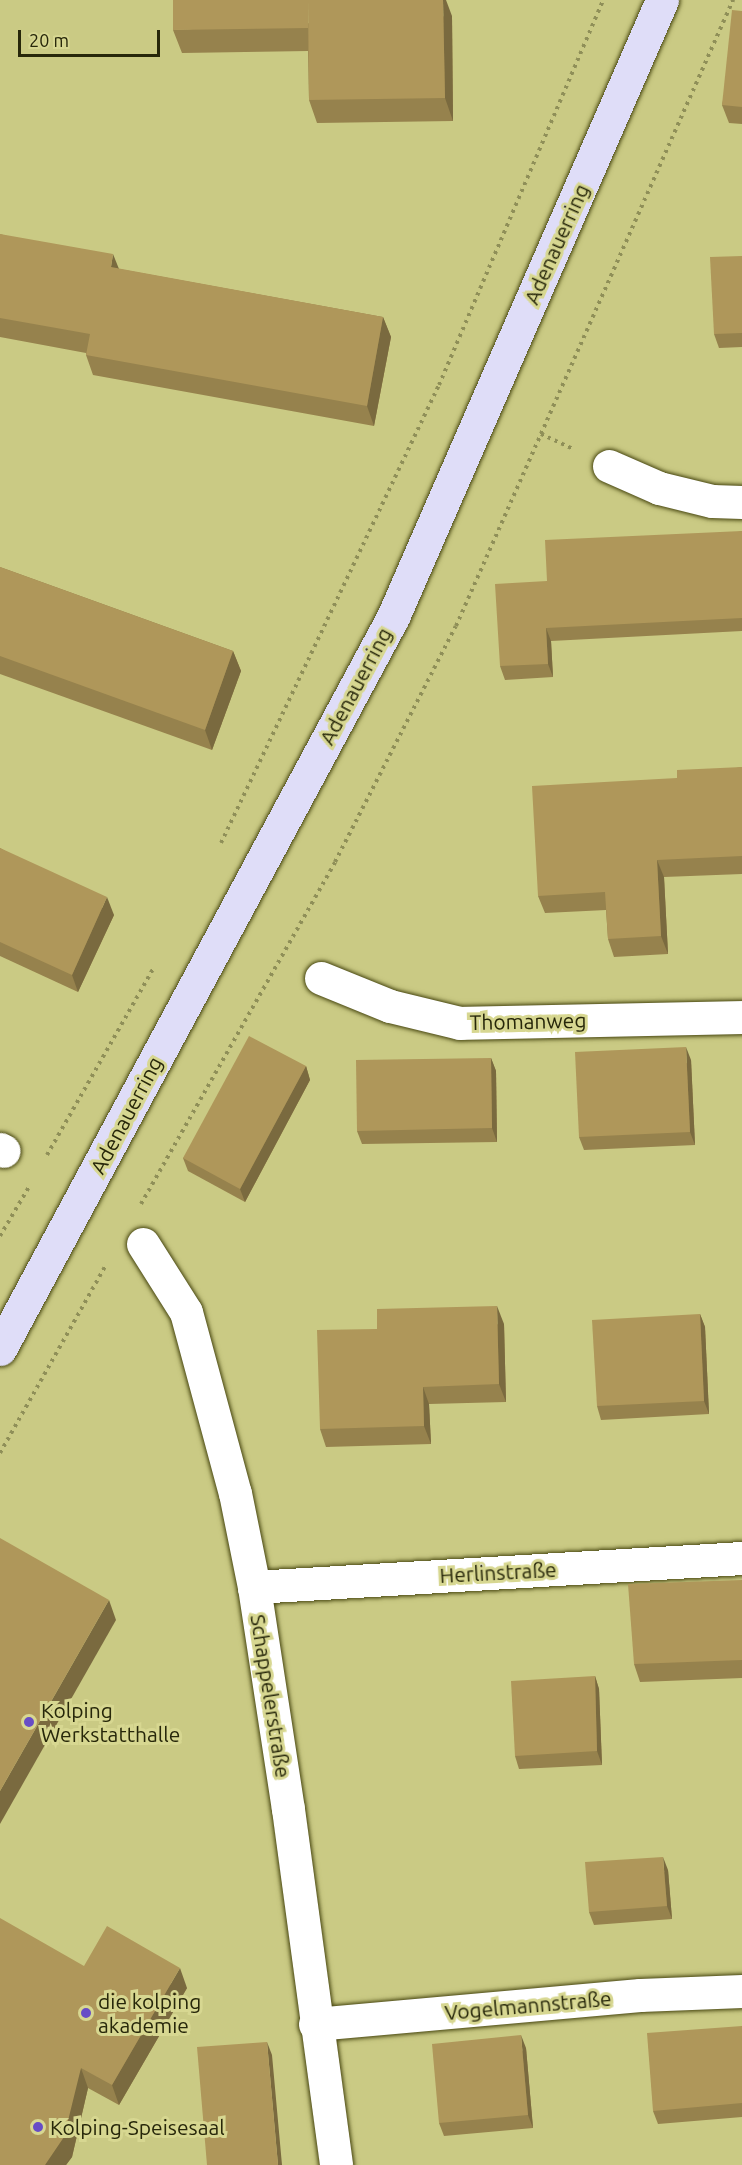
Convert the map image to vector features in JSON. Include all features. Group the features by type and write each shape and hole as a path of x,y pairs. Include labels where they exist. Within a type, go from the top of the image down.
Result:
{"main road":[{"name":"Adenauerring","path":"0,1349 393,617 662,0"}],"street":[{"path":"609,466 659,488 712,501 742,502"},
{"name":"Thomanweg","path":"321,978 390,1006 460,1023 742,1017"},
{"name":"Schappelerstraße","path":"128,1249 186,1312 199,1350 254,1587 336,2165"},
{"name":"Herlinstraße","path":"254,1587 742,1558"},
{"name":"Vogelmannstraße","path":"315,2024 640,1995 742,1991"}],"path":[{"path":"218,849 439,385 603,0"},
{"path":"136,1213 336,862 456,626 733,0"},
{"path":"44,1161 156,964"},
{"path":"0,1236 32,1180"},
{"path":"0,1453 128,1249"}],"building":[{"path":"173,0 308,0 308,28 173,30"},
{"path":"308,0 443,0 445,98 309,100"},
{"path":"732,10 742,11 742,107 722,105"},
{"path":"0,234 113,254 111,267 383,317 367,406 86,355 90,334 0,318"},
{"path":"742,256 742,333 714,334 710,257"},
{"path":"742,531 742,618 546,628 548,664 500,666 495,584 547,581 545,540"},
{"path":"0,567 233,651 205,730 0,656"},
{"path":"742,767 742,856 657,860 661,936 608,939 605,892 538,896 532,786 677,778 677,770"},
{"path":"0,848 107,897 72,975 0,942"},
{"path":"249,1036 306,1066 240,1189 183,1158"},
{"path":"686,1047 690,1132 579,1137 575,1052"},
{"path":"491,1058 492,1128 357,1131 356,1060"},
{"path":"497,1306 499,1384 423,1387 424,1426 320,1429 317,1330 377,1329 377,1309"},
{"path":"700,1314 704,1401 597,1406 592,1320"},
{"name":"Kolping Werkstatthalle","path":"0,1538 109,1600 0,1791"},
{"path":"742,1580 742,1660 634,1664 628,1584"},
{"path":"595,1676 597,1751 515,1756 511,1681"},
{"path":"663,1857 667,1906 589,1912 585,1862"},
{"name":"die kolping akademie","path":"0,1918 84,1966 107,1926 180,1968 112,2085 81,2068 64,2137 45,2165 0,2165"},
{"path":"742,2026 742,2103 653,2111 647,2033"},
{"path":"521,2035 528,2115 439,2123 432,2044"},
{"path":"267,2042 278,2165 207,2165 197,2047"}],"place":[{"name":"Kolping Werkstatthalle","path":"29,1722"},
{"name":"die kolping akademie","path":"86,2013"},
{"name":"Kolping-Speisesaal","path":"38,2127"}]}
